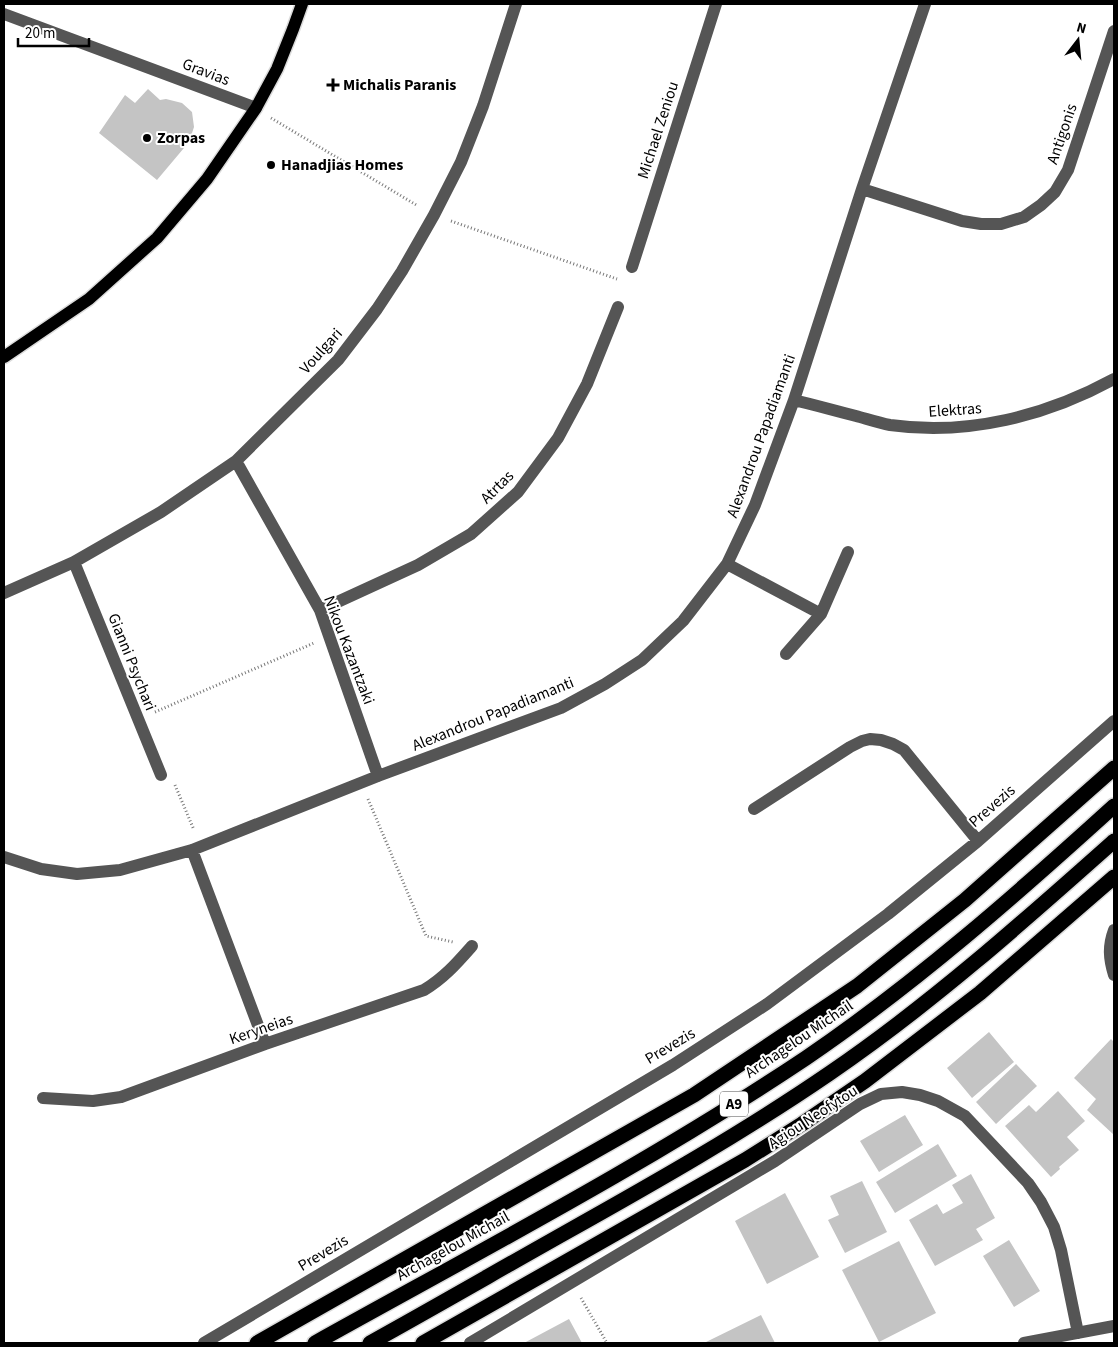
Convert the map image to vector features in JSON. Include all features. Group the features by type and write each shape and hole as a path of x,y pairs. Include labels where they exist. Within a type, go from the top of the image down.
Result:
{"highway":[{"path":"257,1343 694,1096 857,986 964,900 1114,768"},
{"name":"Archagelou Michail","path":"315,1343 655,1152 807,1057 943,955 997,910 1114,806"},
{"name":"A9","path":"370,1343 656,1183 728,1140 831,1073 893,1027 1009,935 1114,841"},
{"path":"423,1343 746,1160 802,1124 872,1076 980,993 1114,877"}],"main road":[{"path":"4,357 90,300 157,238 207,179 256,108 277,70 302,4"}],"street":[{"name":"Voulgari","path":"4,593 74,562 161,512 236,461 338,360 377,309 402,271 461,162 483,106 516,4"},
{"name":"Michael Zeniou","path":"632,267 716,4"},
{"name":"Alexandrou Papadiamanti","path":"4,857 41,869 77,874 120,870 197,848 378,776 561,708 605,684 642,660 683,621 727,564 755,505 794,400 862,189 925,4"},
{"name":"Gravias","path":"4,14 256,108"},
{"name":"Antigonis","path":"862,189 962,221 981,224 1001,224 1024,217 1041,206 1055,192 1068,170 1114,31"},
{"name":"Atrtas","path":"320,610 418,565 471,534 518,492 558,438 587,384 618,307"},
{"name":"Elektras","path":"794,400 887,424 920,428 955,428 989,424 1026,415 1086,394 1114,379"},
{"name":"Nikou Kazantzaki","path":"236,461 320,610 378,776"},
{"path":"786,654 821,614 848,552"},
{"name":"Gianni Psychari","path":"74,562 161,775"},
{"path":"727,564 821,614"},
{"name":"Prevezis","path":"204,1343 673,1065 767,1004 888,914 978,841 1114,721"},
{"path":"754,809 850,747 870,739 881,740 904,750 978,841"},
{"path":"197,848 265,1044"},
{"path":"1114,930 1109,948 1114,975"},
{"name":"Keryneias","path":"44,1098 93,1101 120,1097 265,1044 424,990 450,971 472,946"},
{"name":"Agiou Neofytou","path":"470,1343 775,1161 860,1104 881,1094 902,1092 920,1094 938,1100 964,1116 1028,1183 1041,1202 1054,1227 1061,1250 1078,1333"},
{"path":"1024,1343 1114,1326"}],"path":[{"path":"138,720 329,637"},
{"path":"161,775 172,777 197,848"},
{"path":"361,783 426,936 472,946"},
{"path":"572,1282 607,1343"}],"building":[{"name":"Zorpas","path":"148,89 160,100 166,99 182,103 192,112 194,127 189,142 157,180 99,133 125,95 135,103"},
{"path":"989,1032 1014,1062 972,1098 947,1068"},
{"path":"1111,1039 1114,1042 1114,1135 1087,1110 1096,1099 1074,1078"},
{"path":"1016,1064 1037,1086 996,1124 976,1102"},
{"path":"1058,1091 1085,1121 1067,1137 1079,1150 1059,1167 1060,1169 1051,1177 1005,1126 1029,1105 1036,1112"},
{"path":"905,1115 923,1145 879,1172 860,1141"},
{"path":"938,1144 957,1176 895,1213 876,1182"},
{"path":"971,1174 995,1218 976,1229 983,1240 935,1266 909,1220 937,1204 943,1214 963,1203 952,1185"},
{"path":"862,1181 887,1232 845,1253 828,1220 839,1215 830,1196"},
{"path":"785,1193 819,1257 767,1284 735,1221"},
{"path":"1009,1240 1040,1291 1014,1307 983,1256"},
{"path":"899,1241 936,1313 879,1342 842,1270"},
{"path":"761,1315 775,1343 704,1343"},
{"path":"569,1319 582,1343 524,1343"}],"place":[{"name":"Michalis Paranis","path":"333,85"},
{"name":"Zorpas","path":"147,138"},
{"name":"Hanadjias Homes","path":"271,165"}]}
